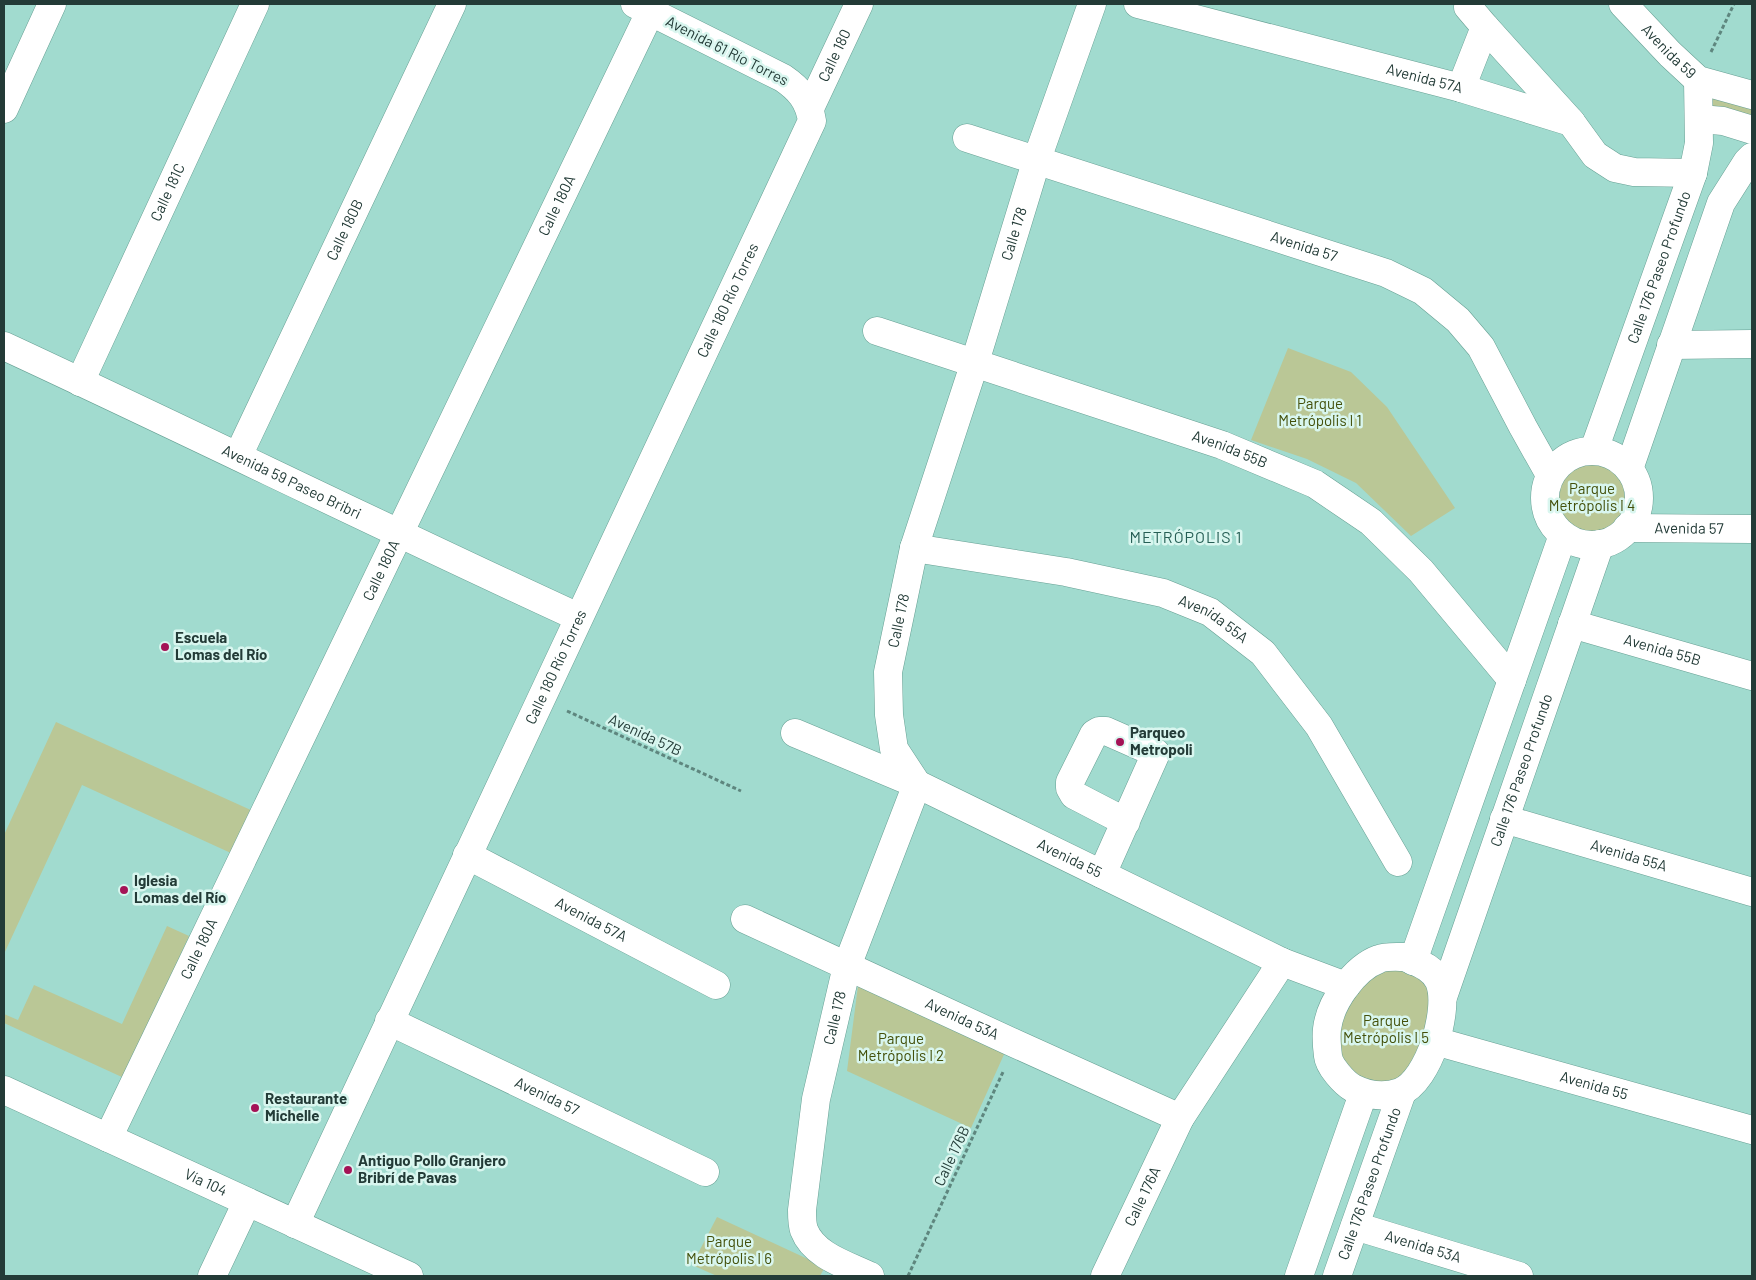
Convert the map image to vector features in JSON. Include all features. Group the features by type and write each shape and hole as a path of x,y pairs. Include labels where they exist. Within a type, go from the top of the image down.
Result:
{"street":[{"path":"4,109 52,4"},
{"name":"Calle 181C","path":"80,382 255,4"},
{"name":"Calle 180B","path":"238,456 452,4"},
{"name":"Calle 180","path":"810,108 859,4"},
{"name":"Calle 178","path":"834,1268 810,1240 803,1228 802,1210 816,1099 847,966 916,784 894,749 889,714 888,672 914,548 975,362 1037,159 1092,4"},
{"name":"Avenida 57A","path":"1138,4 1461,88 1571,122"},
{"name":"Avenida 59","path":"1623,4 1670,54 1698,80 1752,95"},
{"name":"Avenida 61 Río Torres","path":"646,6 783,78 798,90 810,108"},
{"name":"Calle 180A","path":"108,1138 398,535 646,6"},
{"path":"1461,88 1476,17 1571,122 1595,156 1614,168 1634,172 1693,173"},
{"name":"Calle 176 Paseo Profundo","path":"1594,450 1693,173 1699,143 1698,80"},
{"name":"Calle 180 Río Torres","path":"295,1224 805,136 812,120 810,108"},
{"path":"1700,120 1723,121 1752,130"},
{"name":"Avenida 57","path":"967,138 1386,272 1423,291 1458,320 1481,347 1550,475"},
{"path":"1629,468 1721,203 1752,157"},
{"name":"Avenida 55B","path":"877,331 1222,445 1315,484 1371,522 1396,546 1421,571 1512,680"},
{"path":"1671,345 1752,344"},
{"name":"Avenida 59 Paseo Bribri","path":"4,346 238,456 398,535 578,617"},
{"path":"1594,450 1614,456 1629,468 1637,482 1639,499 1636,515 1627,528 1615,538 1600,544 1587,544 1575,542 1563,535 1552,523 1545,508 1545,491 1550,475 1561,462 1577,453 1594,450"},
{"name":"Avenida 57","path":"1627,528 1752,529"},
{"path":"1413,961 1563,535"},
{"name":"Calle 176 Paseo Profundo","path":"1443,997 1600,544"},
{"name":"Avenida 55A","path":"914,548 1066,572 1163,593 1210,612 1263,653 1314,719 1398,862"},
{"name":"Avenida 55B","path":"1572,624 1752,676"},
{"name":"Avenida 55","path":"795,733 916,784 1282,962 1346,986"},
{"name":"Avenida 55A","path":"1504,819 1752,892"},
{"path":"1102,874 1126,822"},
{"name":"Avenida 57A","path":"467,855 716,985"},
{"name":"Avenida 53A","path":"745,919 1180,1118"},
{"path":"1405,957 1413,961 1430,969 1439,981 1443,997 1443,1016 1428,1060 1418,1079 1402,1092 1383,1096 1363,1094 1345,1084 1328,1059 1327,1029 1334,1007 1346,986 1363,966 1381,958 1405,957"},
{"name":"Calle 176A","path":"1105,1276 1180,1118 1282,962"},
{"name":"Avenida 57","path":"389,1021 705,1172"},
{"name":"Avenida 55","path":"1435,1040 1752,1130"},
{"name":"Vía 104","path":"4,1090 409,1276"},
{"name":"Calle 176 Paseo Profundo","path":"1337,1276 1402,1092"},
{"path":"1299,1276 1363,1094"},
{"path":"212,1276 247,1202"},
{"name":"Avenida 53A","path":"1355,1226 1519,1276"},
{"path":"834,1268 870,1276"}],"path":[{"path":"1698,80 1734,4"},
{"name":"Avenida 57B","path":"540,698 741,791"},
{"name":"Calle 176B","path":"908,1276 1016,1044"}],"green space":[{"path":"1708,90 1752,102 1752,123 1710,110"},
{"name":"Parque Metrópolis I 1","path":"1288,348 1351,372 1387,407 1455,508 1411,536 1356,483 1307,459 1251,440"},
{"name":"Parque Metrópolis I 4","path":"1585,461 1599,461 1613,467 1623,477 1629,491 1629,505 1623,519 1613,529 1599,535 1585,535 1571,529 1561,519 1555,505 1555,491 1561,477 1571,467"},
{"path":"56,722 253,811 233,854 82,785 4,954 4,835"},
{"path":"167,926 189,936 124,1078 4,1023 4,1014 18,1020 34,985 122,1024"},
{"name":"Parque Metrópolis I 5","path":"1386,969 1403,970 1414,974 1434,994 1417,1067 1383,1086 1360,1079 1351,1073 1341,1053 1340,1032 1342,1020 1351,999 1366,982"},
{"name":"Parque Metrópolis I 2","path":"859,978 1006,1050 971,1128 847,1071"},
{"name":"Parque Metrópolis I 6","path":"717,1217 825,1267 820,1276 717,1276 692,1265"}],"place":[{"name":"Escuela Lomas del Río","path":"165,647"},
{"name":"Parqueo Metropoli","path":"1120,742"},
{"name":"Iglesia Lomas del Río","path":"124,890"},
{"name":"Restaurante Michelle","path":"255,1108"},
{"name":"Antiguo Pollo Granjero Bribrí de Pavas","path":"348,1170"}],"district":[{"name":"METRÓPOLIS 1","path":"1186,537"}]}
